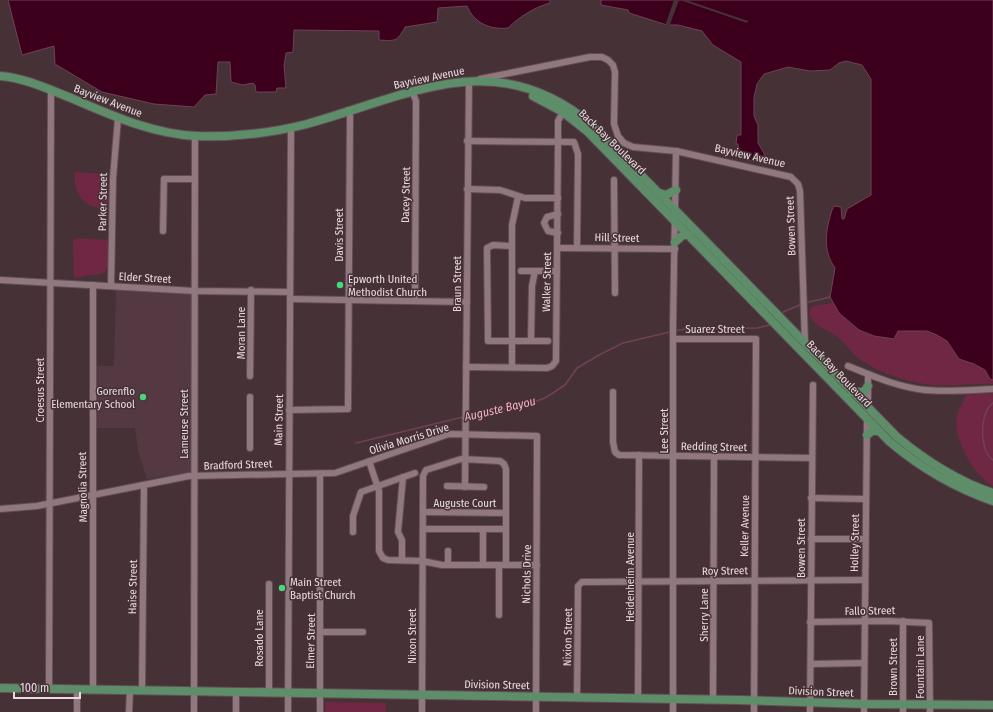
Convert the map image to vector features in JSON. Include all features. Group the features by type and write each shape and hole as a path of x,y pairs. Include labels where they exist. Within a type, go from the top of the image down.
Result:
{"main road":[{"name":"Bayview Avenue","path":"0,76 24,80 118,118 160,130 195,136 267,132 291,128 412,91 468,81"},
{"name":"Back Bay Boulevard","path":"468,81 485,80 526,88 567,106 592,125 897,437 924,458 953,476 993,492"},
{"name":"Back Bay Boulevard","path":"468,81 526,94 563,112 587,131 879,431 922,466 951,483 993,501"},
{"path":"659,193 666,195 676,190"},
{"path":"675,245 683,235 689,236"},
{"path":"852,392 864,392 868,386"},
{"path":"867,435 872,431 879,431"},
{"name":"Division Street","path":"0,688 810,702 864,708 903,708 930,703 970,708 993,705"}],"street":[{"name":"Bayview Avenue","path":"468,81 590,57 602,57 613,65 615,72 614,124 618,136 624,143 633,147 676,151 782,174 796,181"},
{"name":"Braun Street","path":"465,486 468,81"},
{"name":"Croesus Street","path":"49,689 51,90"},
{"name":"Dacey Street","path":"412,91 416,101 415,301"},
{"name":"Davis Street","path":"289,410 348,409 350,116 348,110"},
{"name":"Walker Street","path":"466,367 547,368 552,366 556,361 558,121 563,112"},
{"name":"Parker Street","path":"111,286 113,178 118,118"},
{"name":"Main Street","path":"288,712 288,473 291,128"},
{"name":"Lameuse Street","path":"194,712 195,136"},
{"path":"467,141 574,142 577,150 577,248"},
{"name":"Lee Street","path":"673,712 673,324 676,222 676,151"},
{"path":"163,231 164,179 195,179"},
{"path":"614,180 615,293"},
{"name":"Bowen Street","path":"796,181 800,191 805,344"},
{"path":"467,189 500,190 518,197 558,198"},
{"path":"512,367 512,219 518,197"},
{"path":"558,214 547,217 544,223 548,231 558,233"},
{"name":"Hill Street","path":"558,248 614,248 675,245"},
{"path":"512,246 490,246 487,251 488,341 548,341"},
{"path":"521,270 557,271"},
{"path":"531,341 532,286 535,270"},
{"name":"Elder Street","path":"0,280 195,290 251,290 290,295"},
{"name":"Magnolia Street","path":"93,285 93,690"},
{"name":"Moran Lane","path":"250,376 251,290"},
{"path":"290,295 349,300 467,302"},
{"name":"Suarez Street","path":"674,337 756,339"},
{"name":"Keller Avenue","path":"754,712 756,339"},
{"path":"848,366 896,384 926,390 993,389"},
{"name":"Holley Street","path":"864,708 868,374"},
{"name":"Bowen Street","path":"810,712 811,458 813,385"},
{"name":"Redding Street","path":"613,392 613,442 617,454 674,457 811,458"},
{"path":"250,397 250,448"},
{"name":"Olivia Morris Drive","path":"288,473 335,473 445,436 465,434 537,436"},
{"name":"Nichols Drive","path":"536,712 537,436"},
{"name":"Heidenheim Avenue","path":"638,699 640,582 639,455"},
{"name":"Sherry Lane","path":"714,457 714,700"},
{"name":"Auguste Court","path":"422,561 423,476 428,469 465,459 500,461 504,464 506,470 506,565"},
{"path":"369,461 378,486 379,551 382,558 388,560 422,561 448,565 537,565"},
{"path":"353,532 353,516 360,494 363,491 415,472"},
{"name":"Bradford Street","path":"0,510 22,509 194,476 288,473"},
{"name":"Elmer Street","path":"320,474 320,712"},
{"path":"402,560 402,540 398,532 403,477"},
{"name":"Haise Street","path":"142,690 144,485"},
{"path":"447,486 484,487"},
{"path":"811,498 866,498"},
{"name":"Auguste Court","path":"423,512 506,513"},
{"path":"423,528 506,529"},
{"path":"483,529 483,565"},
{"path":"811,540 865,539"},
{"path":"448,551 448,565"},
{"name":"Nixon Street","path":"422,561 422,712"},
{"path":"499,565 499,615"},
{"name":"Roy Street","path":"586,581 673,582 865,580"},
{"name":"Nixion Street","path":"577,698 578,586 586,581"},
{"name":"Rosado Lane","path":"269,584 269,692"},
{"name":"Fallo Street","path":"810,622 903,621 929,623"},
{"name":"Brown Street","path":"903,621 903,708"},
{"name":"Fountain Lane","path":"929,623 930,712"},
{"path":"320,632 363,632"},
{"path":"811,664 864,663"},
{"path":"77,689 77,712"},
{"path":"129,712 130,690"},
{"path":"236,692 236,712"}],"shaded area":[{"path":"8,0 550,0 550,3 528,13 508,28 495,28 483,24 474,17 467,6 438,8 437,22 405,27 400,36 395,40 379,40 379,31 294,30 293,52 286,53 284,66 286,88 277,88 276,92 256,92 255,85 253,83 243,85 231,82 230,62 218,62 216,94 205,95 194,107 154,104 102,92 55,64 54,46 22,55"},
{"path":"601,0 993,0 993,380 990,379 985,370 974,364 959,359 947,341 927,331 898,331 894,339 874,336 859,330 839,313 830,297 835,268 828,254 826,239 832,210 834,206 841,207 842,219 844,219 847,209 871,195 871,79 862,65 846,61 839,63 830,70 810,71 788,67 764,74 757,84 754,98 754,116 758,125 758,143 765,155 765,158 749,161 740,157 738,144 736,144 737,135 741,135 741,62 713,45 702,31 678,25 667,25 629,13 628,10 601,5"},
{"path":"75,172 108,174 108,209 92,206 82,199 78,194 76,187"},
{"path":"76,238 110,240 109,265 104,273 74,278 73,241"},
{"name":"Gorenflo Elementary School","path":"116,290 191,293 191,472 147,479 138,450 135,428 95,428 96,366 114,366"},
{"path":"833,303 839,313 894,339 898,331 931,333 944,338 958,358 983,369 993,380 993,384 947,386 932,385 912,382 875,368 858,358 839,338 813,321 809,311 813,306"},
{"path":"993,393 993,486 979,475 967,458 959,438 956,418 966,395"},
{"path":"325,702 386,703 386,712 325,712"}],"pier":[{"path":"674,0 679,0 669,27 666,27 665,26"},
{"path":"680,0 686,0 748,21 747,23"}],"waterway":[{"name":"Auguste Bayou","path":"805,303 830,297"},
{"name":"Auguste Bayou","path":"783,312 802,304"},
{"name":"Auguste Bayou","path":"674,331 686,329 758,328 770,325"},
{"name":"Auguste Bayou","path":"467,416 522,406 545,398 565,385 577,368 599,355 623,343 670,332"},
{"path":"993,403 985,414 982,432 985,449 993,460"},
{"name":"Auguste Bayou","path":"356,443 463,417"}],"place":[{"name":"Epworth United Methodist Church","path":"340,285"},
{"name":"Gorenflo Elementary School","path":"143,397"},
{"name":"Main Street Baptist Church","path":"282,588"}]}
